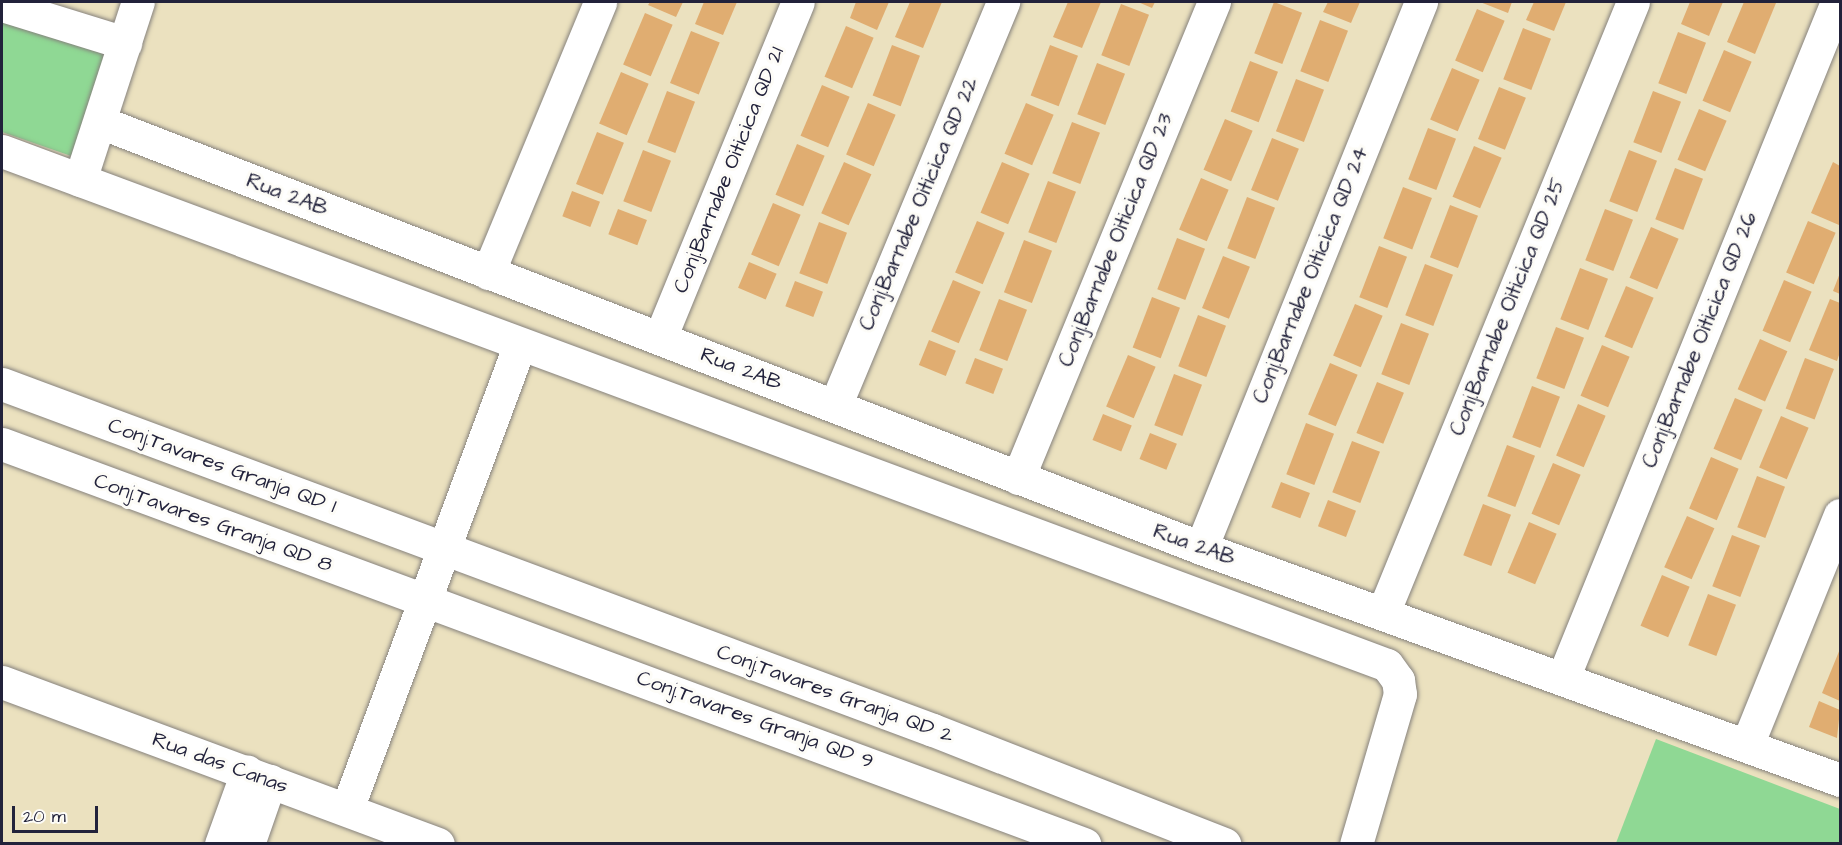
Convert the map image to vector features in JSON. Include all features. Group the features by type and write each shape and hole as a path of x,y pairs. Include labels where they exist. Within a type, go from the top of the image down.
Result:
{"street":[{"path":"80,180 138,2"},
{"path":"488,273 600,2"},
{"name":"Conj.Barnabe Oiticica QD 21","path":"660,338 798,2"},
{"name":"Conj.Barnabe Oiticica QD 22","path":"835,406 1003,2"},
{"name":"Conj.Barnabe Oiticica QD 23","path":"1018,478 1214,2"},
{"name":"Conj.Barnabe Oiticica QD 24","path":"1201,548 1421,2"},
{"name":"Conj.Barnabe Oiticica QD 25","path":"1383,613 1633,2"},
{"name":"Conj.Barnabe Oiticica QD 26","path":"1563,678 1839,2"},
{"path":"2,5 125,43"},
{"name":"Rua 2AB","path":"100,122 1201,548 1840,780"},
{"path":"2,151 1378,661 1393,671 1400,694 1356,843"},
{"path":"346,809 520,344"},
{"name":"Conj.Tavares Granja QD 1","path":"2,384 444,549"},
{"name":"Conj.Tavares Granja QD 8","path":"2,444 424,601"},
{"path":"1747,745 1840,515"},
{"name":"Conj.Tavares Granja QD 2","path":"444,549 933,730 1224,843"},
{"name":"Conj.Tavares Granja QD 9","path":"424,601 916,778 1084,843"},
{"name":"Rua das Canas","path":"2,682 438,843"},
{"path":"916,778 933,730"},
{"path":"221,843 258,777"},
{"path":"248,843 258,777"}],"green space":[{"path":"2,19 109,54 74,157 2,132"},
{"path":"1656,739 1840,809 1840,843 1616,843"}],"building":[{"path":"650,2 683,2 676,17 648,5"},
{"path":"704,2 737,2 723,35 695,24"},
{"path":"856,2 889,2 877,30 850,18"},
{"path":"910,2 942,2 923,48 895,37"},
{"path":"1068,2 1101,2 1082,48 1053,37"},
{"path":"1138,2 1155,2 1152,8"},
{"path":"1274,2 1302,13 1282,64 1254,53"},
{"path":"1328,2 1360,2 1351,23 1323,12"},
{"path":"1480,2 1512,2 1508,13"},
{"path":"1534,2 1566,2 1554,31 1526,20"},
{"path":"1690,2 1723,2 1709,36 1681,24"},
{"path":"1744,2 1776,3 1755,54 1727,42"},
{"path":"1121,4 1149,15 1129,66 1101,55"},
{"path":"1477,9 1505,21 1483,72 1455,61"},
{"path":"645,13 673,25 651,76 623,65"},
{"path":"1320,20 1348,31 1328,82 1300,71"},
{"path":"846,26 874,38 852,88 825,77"},
{"path":"1523,28 1551,39 1531,90 1503,79"},
{"path":"691,31 720,43 699,95 670,83"},
{"path":"1678,32 1706,43 1686,94 1658,83"},
{"path":"892,45 920,56 901,106 873,95"},
{"path":"1050,45 1078,56 1059,106 1031,95"},
{"path":"1724,50 1752,62 1730,112 1703,101"},
{"path":"1250,61 1278,72 1259,122 1231,111"},
{"path":"1097,63 1125,74 1105,125 1077,114"},
{"path":"1452,68 1480,80 1458,131 1430,120"},
{"path":"621,72 649,84 627,135 599,124"},
{"path":"1296,79 1324,90 1304,142 1276,131"},
{"path":"822,85 850,97 828,147 801,136"},
{"path":"1499,87 1526,98 1505,150 1478,139"},
{"path":"667,91 695,102 675,153 647,142"},
{"path":"1653,91 1681,102 1661,153 1633,142"},
{"path":"868,103 896,115 874,166 846,155"},
{"path":"1026,103 1054,115 1032,165 1005,154"},
{"path":"1699,109 1727,121 1705,171 1678,160"},
{"path":"1225,119 1253,131 1231,181 1204,170"},
{"path":"1072,122 1100,133 1080,184 1052,173"},
{"path":"1428,128 1456,139 1436,190 1408,179"},
{"path":"597,132 624,143 603,195 576,184"},
{"path":"1272,138 1299,149 1278,201 1251,190"},
{"path":"797,144 825,156 803,206 776,195"},
{"path":"1474,146 1502,158 1480,208 1453,197"},
{"path":"643,150 671,161 651,212 623,201"},
{"path":"1629,150 1657,161 1637,212 1609,201"},
{"path":"844,162 871,174 849,225 821,213"},
{"path":"1002,162 1030,174 1008,224 981,213"},
{"path":"1833,162 1840,166 1839,225 1811,213"},
{"path":"1675,168 1703,179 1683,230 1655,219"},
{"path":"1201,178 1229,190 1207,241 1179,230"},
{"path":"1048,181 1076,192 1056,243 1028,232"},
{"path":"1403,187 1432,198 1412,249 1383,238"},
{"path":"572,191 600,202 590,227 562,216"},
{"path":"1247,197 1275,208 1255,259 1227,248"},
{"path":"773,203 801,215 779,266 751,255"},
{"path":"1450,205 1478,216 1458,268 1430,257"},
{"path":"618,209 647,220 637,245 608,234"},
{"path":"1605,209 1633,220 1613,271 1585,260"},
{"path":"977,221 1005,233 983,284 955,273"},
{"path":"1808,221 1836,233 1814,284 1786,273"},
{"path":"819,222 847,233 827,284 799,273"},
{"path":"1651,227 1679,239 1657,289 1630,278"},
{"path":"1177,238 1205,249 1185,300 1157,289"},
{"path":"1024,240 1052,251 1032,303 1004,292"},
{"path":"1379,246 1407,257 1387,308 1359,297"},
{"path":"1223,256 1250,267 1229,319 1202,308"},
{"path":"749,262 777,274 766,299 738,288"},
{"path":"1425,264 1453,275 1433,326 1405,315"},
{"path":"1580,268 1608,279 1588,330 1560,319"},
{"path":"1840,273 1840,294 1833,291"},
{"path":"953,280 981,292 959,343 931,332"},
{"path":"1784,280 1812,292 1790,342 1763,331"},
{"path":"795,281 823,292 813,317 785,306"},
{"path":"1626,286 1654,298 1632,348 1605,337"},
{"path":"1152,297 1180,308 1161,358 1133,347"},
{"path":"999,299 1027,310 1007,361 979,350"},
{"path":"1830,299 1840,303 1840,352 1837,361 1809,350"},
{"path":"1355,304 1383,316 1361,367 1333,356"},
{"path":"1198,315 1226,326 1206,377 1178,366"},
{"path":"1401,323 1429,334 1409,385 1381,374"},
{"path":"1556,327 1584,338 1564,389 1536,378"},
{"path":"1760,339 1787,351 1765,401 1738,389"},
{"path":"929,340 956,351 946,376 919,365"},
{"path":"1602,345 1630,357 1608,407 1581,396"},
{"path":"1128,355 1156,367 1134,418 1106,407"},
{"path":"975,358 1003,369 993,394 965,383"},
{"path":"1805,358 1834,369 1815,420 1786,408"},
{"path":"1330,363 1358,375 1336,426 1308,415"},
{"path":"1174,374 1202,385 1182,436 1154,425"},
{"path":"1377,382 1404,393 1383,444 1356,433"},
{"path":"1532,386 1560,397 1540,448 1512,437"},
{"path":"1735,398 1763,410 1741,460 1714,449"},
{"path":"1578,404 1606,416 1584,467 1556,456"},
{"path":"1103,414 1132,426 1121,452 1093,440"},
{"path":"1781,416 1809,428 1787,479 1759,468"},
{"path":"1306,423 1334,434 1314,485 1286,474"},
{"path":"1150,433 1177,444 1166,470 1140,459"},
{"path":"1352,441 1380,452 1360,503 1332,492"},
{"path":"1507,445 1535,456 1515,507 1487,496"},
{"path":"1711,457 1739,469 1717,520 1689,509"},
{"path":"1553,463 1581,475 1559,525 1532,514"},
{"path":"1757,476 1785,487 1765,538 1737,527"},
{"path":"1281,482 1310,493 1300,518 1271,507"},
{"path":"1328,500 1356,511 1346,537 1318,526"},
{"path":"1483,504 1511,515 1491,566 1463,555"},
{"path":"1687,516 1714,528 1692,579 1664,567"},
{"path":"1529,522 1557,534 1535,584 1508,573"},
{"path":"1732,535 1760,546 1740,597 1712,586"},
{"path":"1662,575 1690,587 1668,637 1641,626"},
{"path":"1708,594 1736,605 1716,656 1688,645"},
{"path":"1840,649 1840,701 1822,693"},
{"path":"1819,701 1840,710 1837,738 1809,727"}]}
